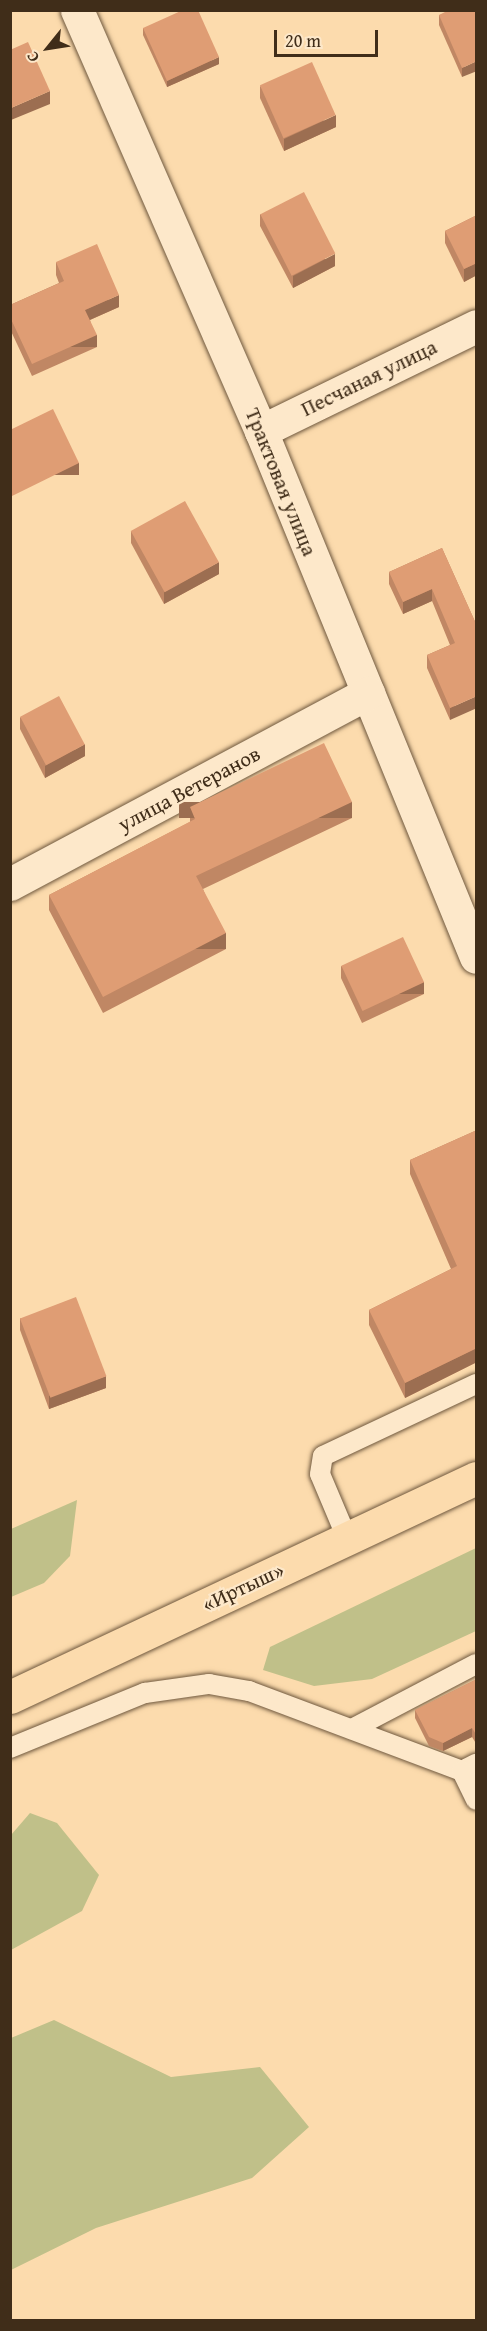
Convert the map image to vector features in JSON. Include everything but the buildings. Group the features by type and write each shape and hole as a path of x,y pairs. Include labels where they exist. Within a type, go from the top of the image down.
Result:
{"highway":[{"name":"«Иртыш»","path":"10,1697 477,1478"}],"street":[{"name":"Трактовая улица","path":"77,10 261,430 477,957"},
{"name":"Песчаная улица","path":"261,430 477,326"},
{"name":"улица Ветеранов","path":"10,884 368,693"}],"lane":[{"path":"347,1538 320,1474 323,1456 477,1384"},
{"path":"352,1728 477,1664"},
{"path":"10,1748 145,1693 209,1684 249,1691 469,1768 477,1800"}],"green space":[{"path":"77,1500 70,1556 44,1583 11,1597 11,1529"},
{"path":"476,1548 476,1631 372,1679 314,1686 263,1670 270,1647"},
{"path":"30,1813 57,1823 99,1875 82,1911 11,1950 11,1835"},
{"path":"54,2020 171,2077 260,2067 309,2127 252,2178 96,2228 11,2270 11,2038"}]}
